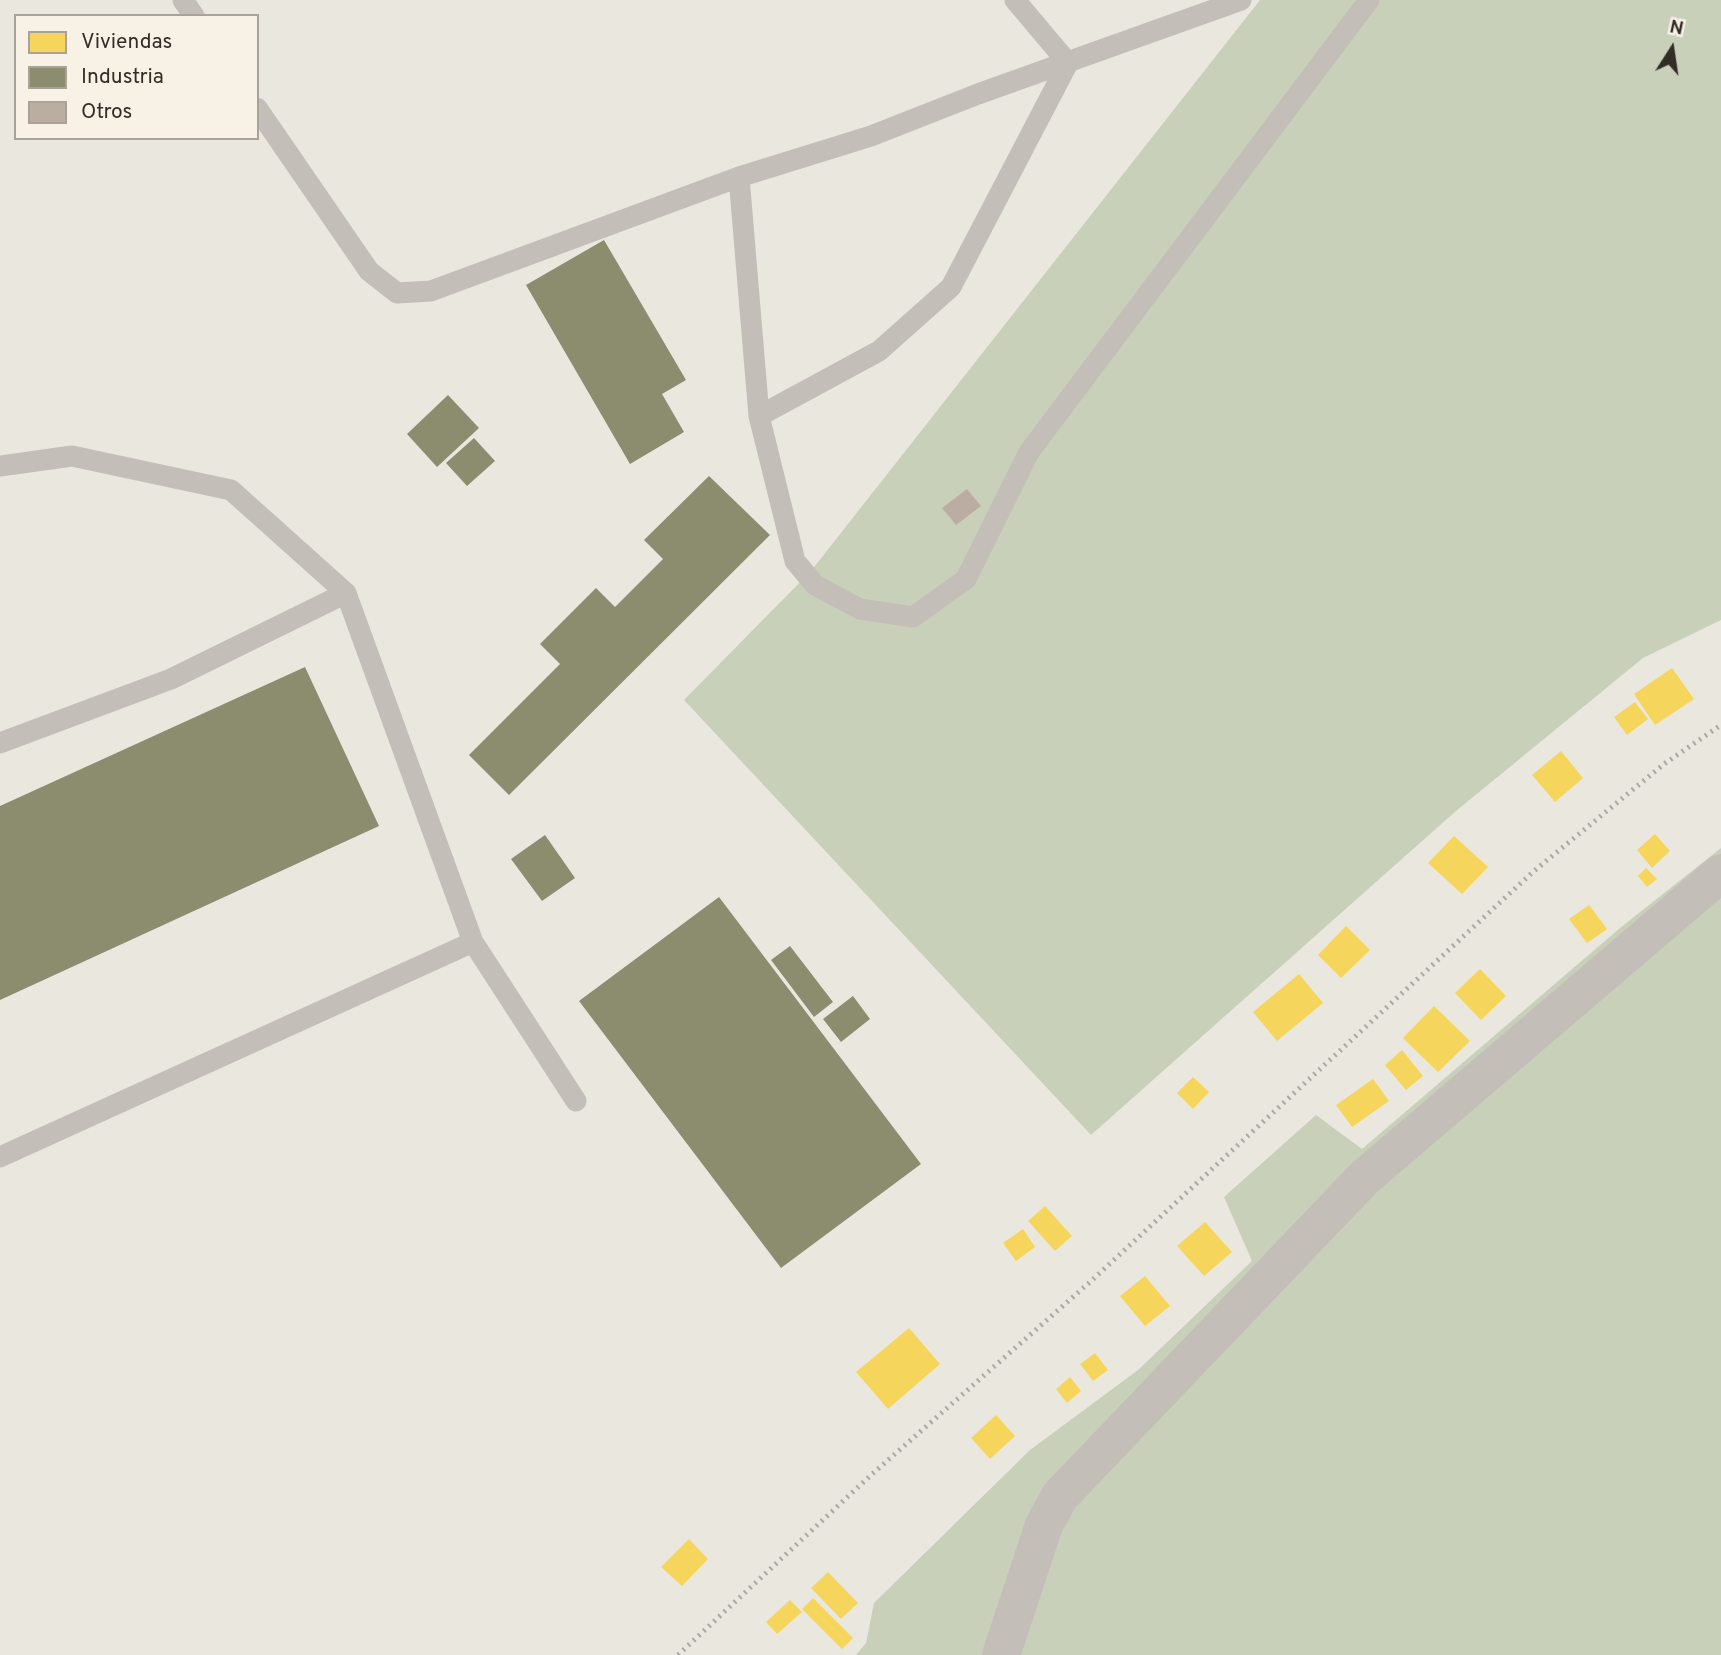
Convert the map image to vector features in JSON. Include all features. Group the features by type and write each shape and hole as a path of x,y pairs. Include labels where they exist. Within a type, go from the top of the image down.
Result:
{"street":[{"path":"1001,1655 1044,1525 1060,1496 1364,1178 1721,873"}],"lane":[{"path":"1015,0 1068,64"},
{"path":"259,111 369,271 397,293 431,291 739,177 871,136 978,94 1241,0"},
{"path":"739,177 759,416 794,561 815,585 860,609 913,617 966,579 1029,452 1369,0"},
{"path":"759,416 879,351 951,287 1068,64"},
{"path":"0,466 72,456 232,490 346,593 473,942 576,1101"},
{"path":"0,743 171,678 346,593"},
{"path":"0,1157 473,942"}],"green space":[{"path":"1260,0 1721,0 1721,620 1643,658 1456,811 1091,1135 684,700 811,571"},
{"path":"1721,848 1721,1655 856,1655 866,1643 874,1603 1030,1450 1138,1370 1252,1261 1224,1197 1316,1115 1362,1149 1620,928"}],"building: Viviendas":[{"path":"1672,668 1694,699 1655,725 1634,694"},
{"path":"1635,702 1648,719 1627,735 1614,717"},
{"path":"1561,751 1583,778 1555,802 1532,775"},
{"path":"1655,834 1670,851 1652,868 1637,850"},
{"path":"1454,836 1488,867 1462,894 1428,863"},
{"path":"1646,868 1657,879 1647,887 1638,876"},
{"path":"1589,905 1607,929 1587,943 1569,919"},
{"path":"1346,926 1370,950 1341,978 1318,955"},
{"path":"1480,969 1506,996 1481,1020 1455,993"},
{"path":"1299,974 1323,1003 1277,1041 1253,1012"},
{"path":"1434,1006 1470,1041 1438,1072 1403,1038"},
{"path":"1402,1050 1423,1076 1406,1090 1385,1065"},
{"path":"1193,1077 1209,1092 1193,1109 1177,1093"},
{"path":"1373,1079 1389,1101 1352,1127 1336,1105"},
{"path":"1045,1206 1072,1236 1055,1251 1028,1221"},
{"path":"1205,1222 1232,1252 1204,1276 1177,1246"},
{"path":"1023,1229 1035,1247 1016,1261 1003,1243"},
{"path":"1145,1276 1170,1306 1145,1326 1120,1296"},
{"path":"909,1328 940,1364 888,1409 856,1372"},
{"path":"1095,1353 1108,1370 1093,1381 1080,1364"},
{"path":"1070,1377 1081,1391 1067,1403 1056,1389"},
{"path":"996,1415 1015,1436 990,1459 971,1438"},
{"path":"689,1539 708,1559 682,1586 661,1567"},
{"path":"828,1572 858,1603 841,1619 811,1588"},
{"path":"813,1598 853,1638 842,1649 802,1609"},
{"path":"790,1600 802,1612 777,1634 766,1622"}],"building: Industria":[{"path":"604,240 686,380 662,394 684,432 630,464 526,285"},
{"path":"448,395 479,428 437,467 407,434"},
{"path":"474,438 495,461 467,486 446,463"},
{"path":"709,476 770,535 509,795 469,755 560,664 540,644 596,588 615,607 663,559 644,540"},
{"path":"305,667 379,826 0,1000 0,806"},
{"path":"545,835 575,878 542,901 511,859"},
{"path":"719,897 921,1164 781,1268 579,1001"},
{"path":"790,946 833,1002 814,1017 771,960"},
{"path":"853,996 870,1019 841,1042 823,1019"}],"building: Otros":[{"path":"967,489 981,506 956,525 942,508"}],"railway":[{"path":"678,1655 870,1476 1090,1282 1534,871 1664,764 1721,725"}]}
